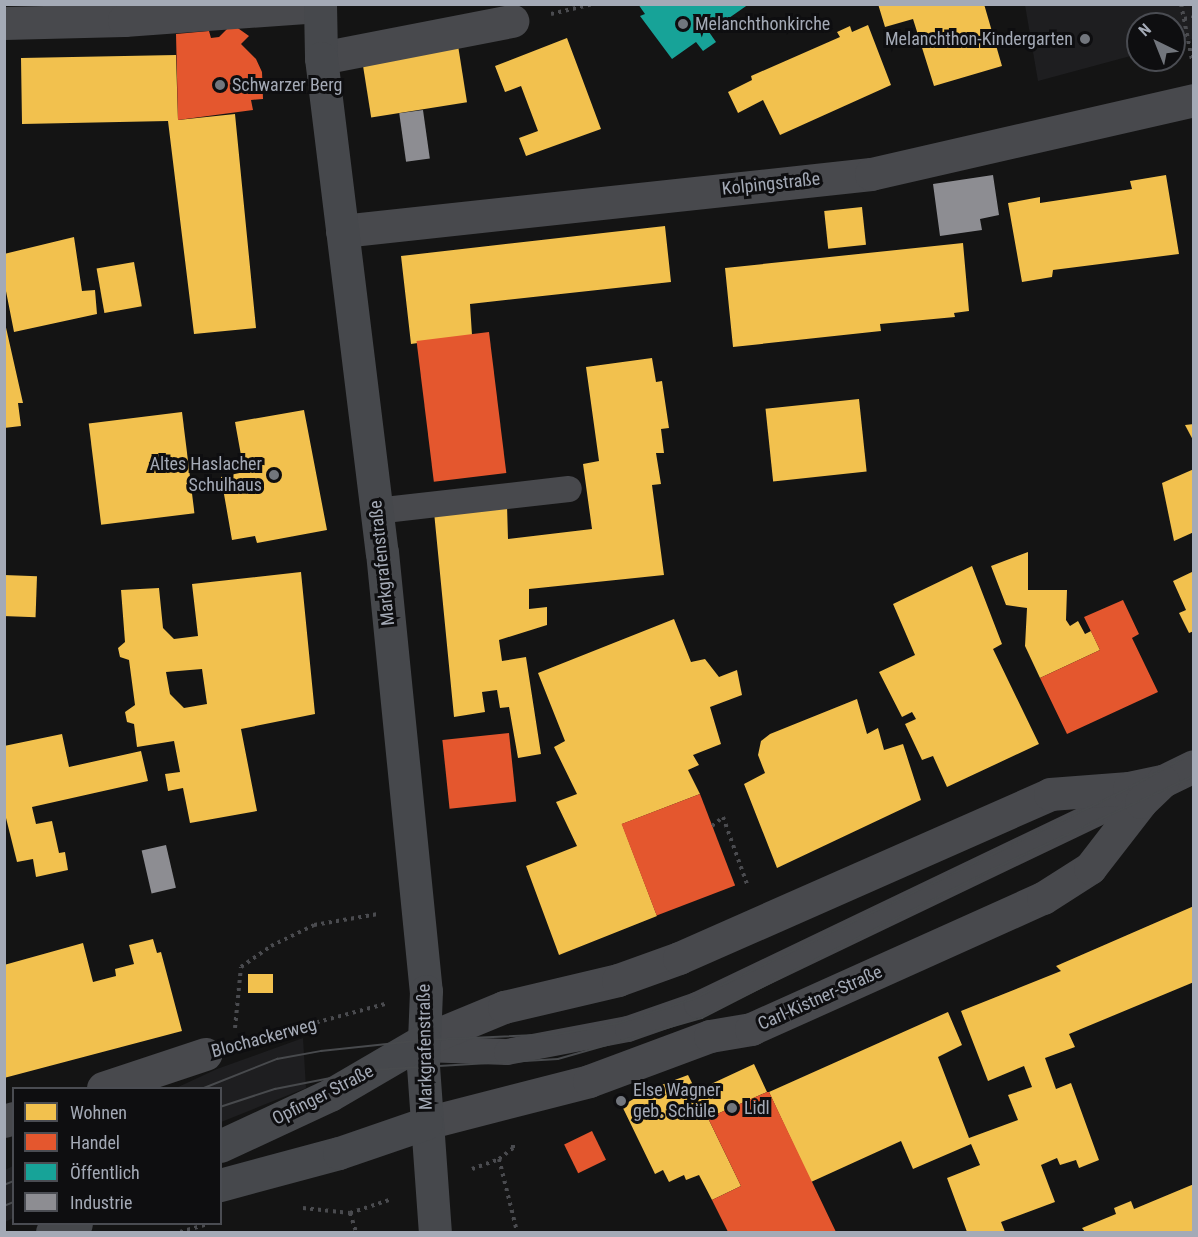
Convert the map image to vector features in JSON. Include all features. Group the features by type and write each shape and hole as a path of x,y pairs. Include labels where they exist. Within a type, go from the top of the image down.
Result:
{"street":[{"path":"4,22 124,20 320,5"},
{"name":"Markgrafenstraße","path":"320,5 321,58 376,511 426,992 424,1045 426,1123 435,1233"},
{"path":"321,58 512,21"},
{"name":"Kolpingstraße","path":"342,231 871,174 1194,100"},
{"name":"Carl-Kistner-Straße","path":"424,1045 504,1007 618,980 760,921 1050,794 1129,788 1163,781 1194,766"},
{"name":"Carl-Kistner-Straße","path":"426,1123 589,1081 710,1036 751,1029 1043,898 1090,868 1141,802 1163,781"},
{"name":"Opfinger Straße","path":"222,1145 330,1095 424,1045"},
{"name":"Blochackerweg","path":"109,1087 216,1050"},
{"path":"222,1184 339,1153 426,1123"},
{"path":"52,1233 72,1225"}],"lane":[{"path":"376,511 569,489"},
{"path":"424,1045 507,1052 628,1029 697,1005 1163,781"}],"path":[{"path":"1186,29 1194,69"},
{"path":"712,826 723,817 760,921"},
{"path":"216,1050 238,1021 241,967 271,946 314,925 417,906"},
{"name":"Blochackerweg","path":"216,1050 317,1024 426,992"},
{"path":"499,1159 517,1233"},
{"path":"350,1213 356,1233"},
{"path":"180,1233 207,1225"}],"shaded area":[{"name":"Melanchthon-Kindergarten","path":"1025,5 1193,5 1193,39 1186,41 1186,12 1126,12 1126,57 1038,81"},
{"path":"303,1038 306,1088 222,1122 222,1087 178,1087 217,1069"},
{"path":"12,1166 12,1218 5,1222 5,1170"}],"building: Wohnen":[{"path":"878,4 984,4 1002,66 934,86 913,19 885,27"},
{"path":"868,25 891,85 780,135 763,100 738,113 728,92 752,80 751,76 840,37 837,32 850,26 852,32"},
{"path":"567,38 601,129 526,156 519,138 538,131 521,86 505,92 495,66"},
{"path":"457,39 467,102 371,117 361,54"},
{"path":"176,55 178,120 235,114 256,328 194,334 168,121 22,124 21,58"},
{"path":"1166,175 1179,254 1053,270 1052,277 1022,282 1008,203 1040,197 1040,203 1132,189 1130,181"},
{"path":"862,207 866,245 828,249 824,211"},
{"path":"665,226 671,282 470,304 472,335 411,344 401,256"},
{"path":"74,237 82,291 95,290 97,314 14,332 4,281 4,254"},
{"path":"963,243 969,311 954,313 955,317 880,324 881,331 733,347 725,268"},
{"path":"134,262 142,306 104,313 97,269"},
{"path":"5,323 23,403 18,403 21,426 4,428"},
{"path":"652,358 656,382 662,381 669,428 661,429 664,453 656,453 661,484 652,485 664,575 529,589 529,609 547,607 547,625 499,640 502,661 526,657 541,754 518,758 509,707 500,708 497,690 482,692 485,712 454,717 434,512 507,505 508,539 592,529 583,464 599,461 586,367"},
{"path":"859,399 867,472 773,481 766,409"},
{"name":"Altes Haslacher Schulhaus","path":"304,410 327,530 257,543 255,536 232,540 221,477 244,472 235,422"},
{"path":"182,412 194,513 101,525 89,423"},
{"path":"1194,424 1194,442 1185,425"},
{"path":"1194,469 1194,532 1174,541 1162,483"},
{"path":"1028,552 1028,590 1067,590 1066,620 1070,626 1078,621 1085,634 1091,631 1100,650 1040,678 1025,646 1027,608 1006,605 991,566"},
{"path":"972,566 1002,644 993,649 1039,744 947,787 933,756 922,760 905,724 916,719 912,712 902,717 879,672 915,655 893,604"},
{"path":"1194,571 1194,631 1189,633 1179,613 1186,610 1173,581"},
{"path":"301,572 315,714 241,729 257,811 190,823 183,788 168,791 165,774 180,772 174,741 137,747 134,724 127,722 125,712 135,705 129,660 120,657 118,648 125,642 121,590 159,588 163,628 174,639 198,636 192,584","holes":["202,669 207,704 184,708 170,694 166,672"]},
{"path":"4,575 37,576 36,617 4,616"},
{"path":"674,619 691,662 705,659 719,677 737,670 742,695 710,707 721,744 693,755 699,765 688,770 700,794 622,824 657,916 559,955 526,866 577,846 556,802 577,794 554,747 565,741 538,673"},
{"path":"857,699 867,734 878,728 884,750 903,744 921,800 777,868 744,784 765,773 758,755 761,741 770,734"},
{"path":"62,734 69,767 141,751 148,781 32,807 36,824 52,821 59,853 65,852 68,870 36,877 33,859 17,862 4,810 4,746"},
{"path":"1194,906 1194,982 1069,1034 1075,1047 1045,1058 1056,1089 1071,1083 1099,1160 1079,1168 1076,1160 1060,1165 1057,1158 1041,1165 1055,1202 1001,1222 1005,1232 967,1232 947,1178 980,1165 971,1144 913,1169 901,1141 811,1182 769,1092 948,1012 962,1045 938,1057 969,1138 1018,1120 1008,1095 1032,1087 1024,1066 988,1081 961,1011 1061,971 1056,966"},
{"path":"153,939 157,953 161,952 182,1031 4,1078 4,965 83,943 93,982 116,976 115,969 134,964 129,945"},
{"path":"248,974 273,974 273,993 248,993"},
{"path":"754,1064 767,1092 708,1118 741,1186 712,1200 699,1175 686,1180 684,1175 669,1182 663,1170 655,1174 622,1106 648,1090 688,1075 696,1091"},
{"path":"1194,1184 1194,1232 1085,1232 1082,1228 1116,1214 1114,1208 1131,1201 1134,1209"}],"building: Handel":[{"name":"Schwarzer Berg","path":"232,24 249,36 241,44 256,59 262,72 263,99 251,100 253,110 178,120 176,34 209,31 211,38 219,37"},
{"path":"489,332 506,473 434,482 417,341"},
{"path":"1123,600 1139,634 1132,638 1158,692 1067,734 1040,678 1100,650 1084,617"},
{"path":"509,733 516,802 450,809 442,740"},
{"path":"700,794 735,885 657,916 622,824"},
{"path":"767,1092 836,1232 728,1232 712,1200 741,1186 708,1118"},
{"path":"592,1131 606,1160 578,1173 564,1145"}],"building: Öffentlich":[{"name":"Melanchthonkirche","path":"638,4 749,4 709,32 716,42 703,51 696,42 672,59 640,16 645,14"}],"building: Industrie":[{"path":"423,110 430,159 406,162 399,113"},
{"path":"993,175 999,215 980,219 982,230 940,236 933,184"},
{"path":"166,845 176,888 152,893 142,851"}],"tram line":[{"path":"207,1087 277,1059 321,1051 424,1040 559,1034 619,1023 693,999 1129,788 1194,752"},
{"path":"222,1106 275,1089 372,1070 558,1059 702,1018 989,871 1194,776"},
{"path":"4,1185 12,1182"},
{"path":"4,1206 12,1203"}],"place":[{"name":"Melanchthonkirche","path":"683,24"},
{"name":"Melanchthon-Kindergarten","path":"1085,39"},
{"name":"Schwarzer Berg","path":"220,85"},
{"name":"Altes Haslacher Schulhaus","path":"274,475"},
{"name":"Else Wagner geb. Schüle","path":"621,1101"},
{"name":"Lidl","path":"732,1108"}]}
